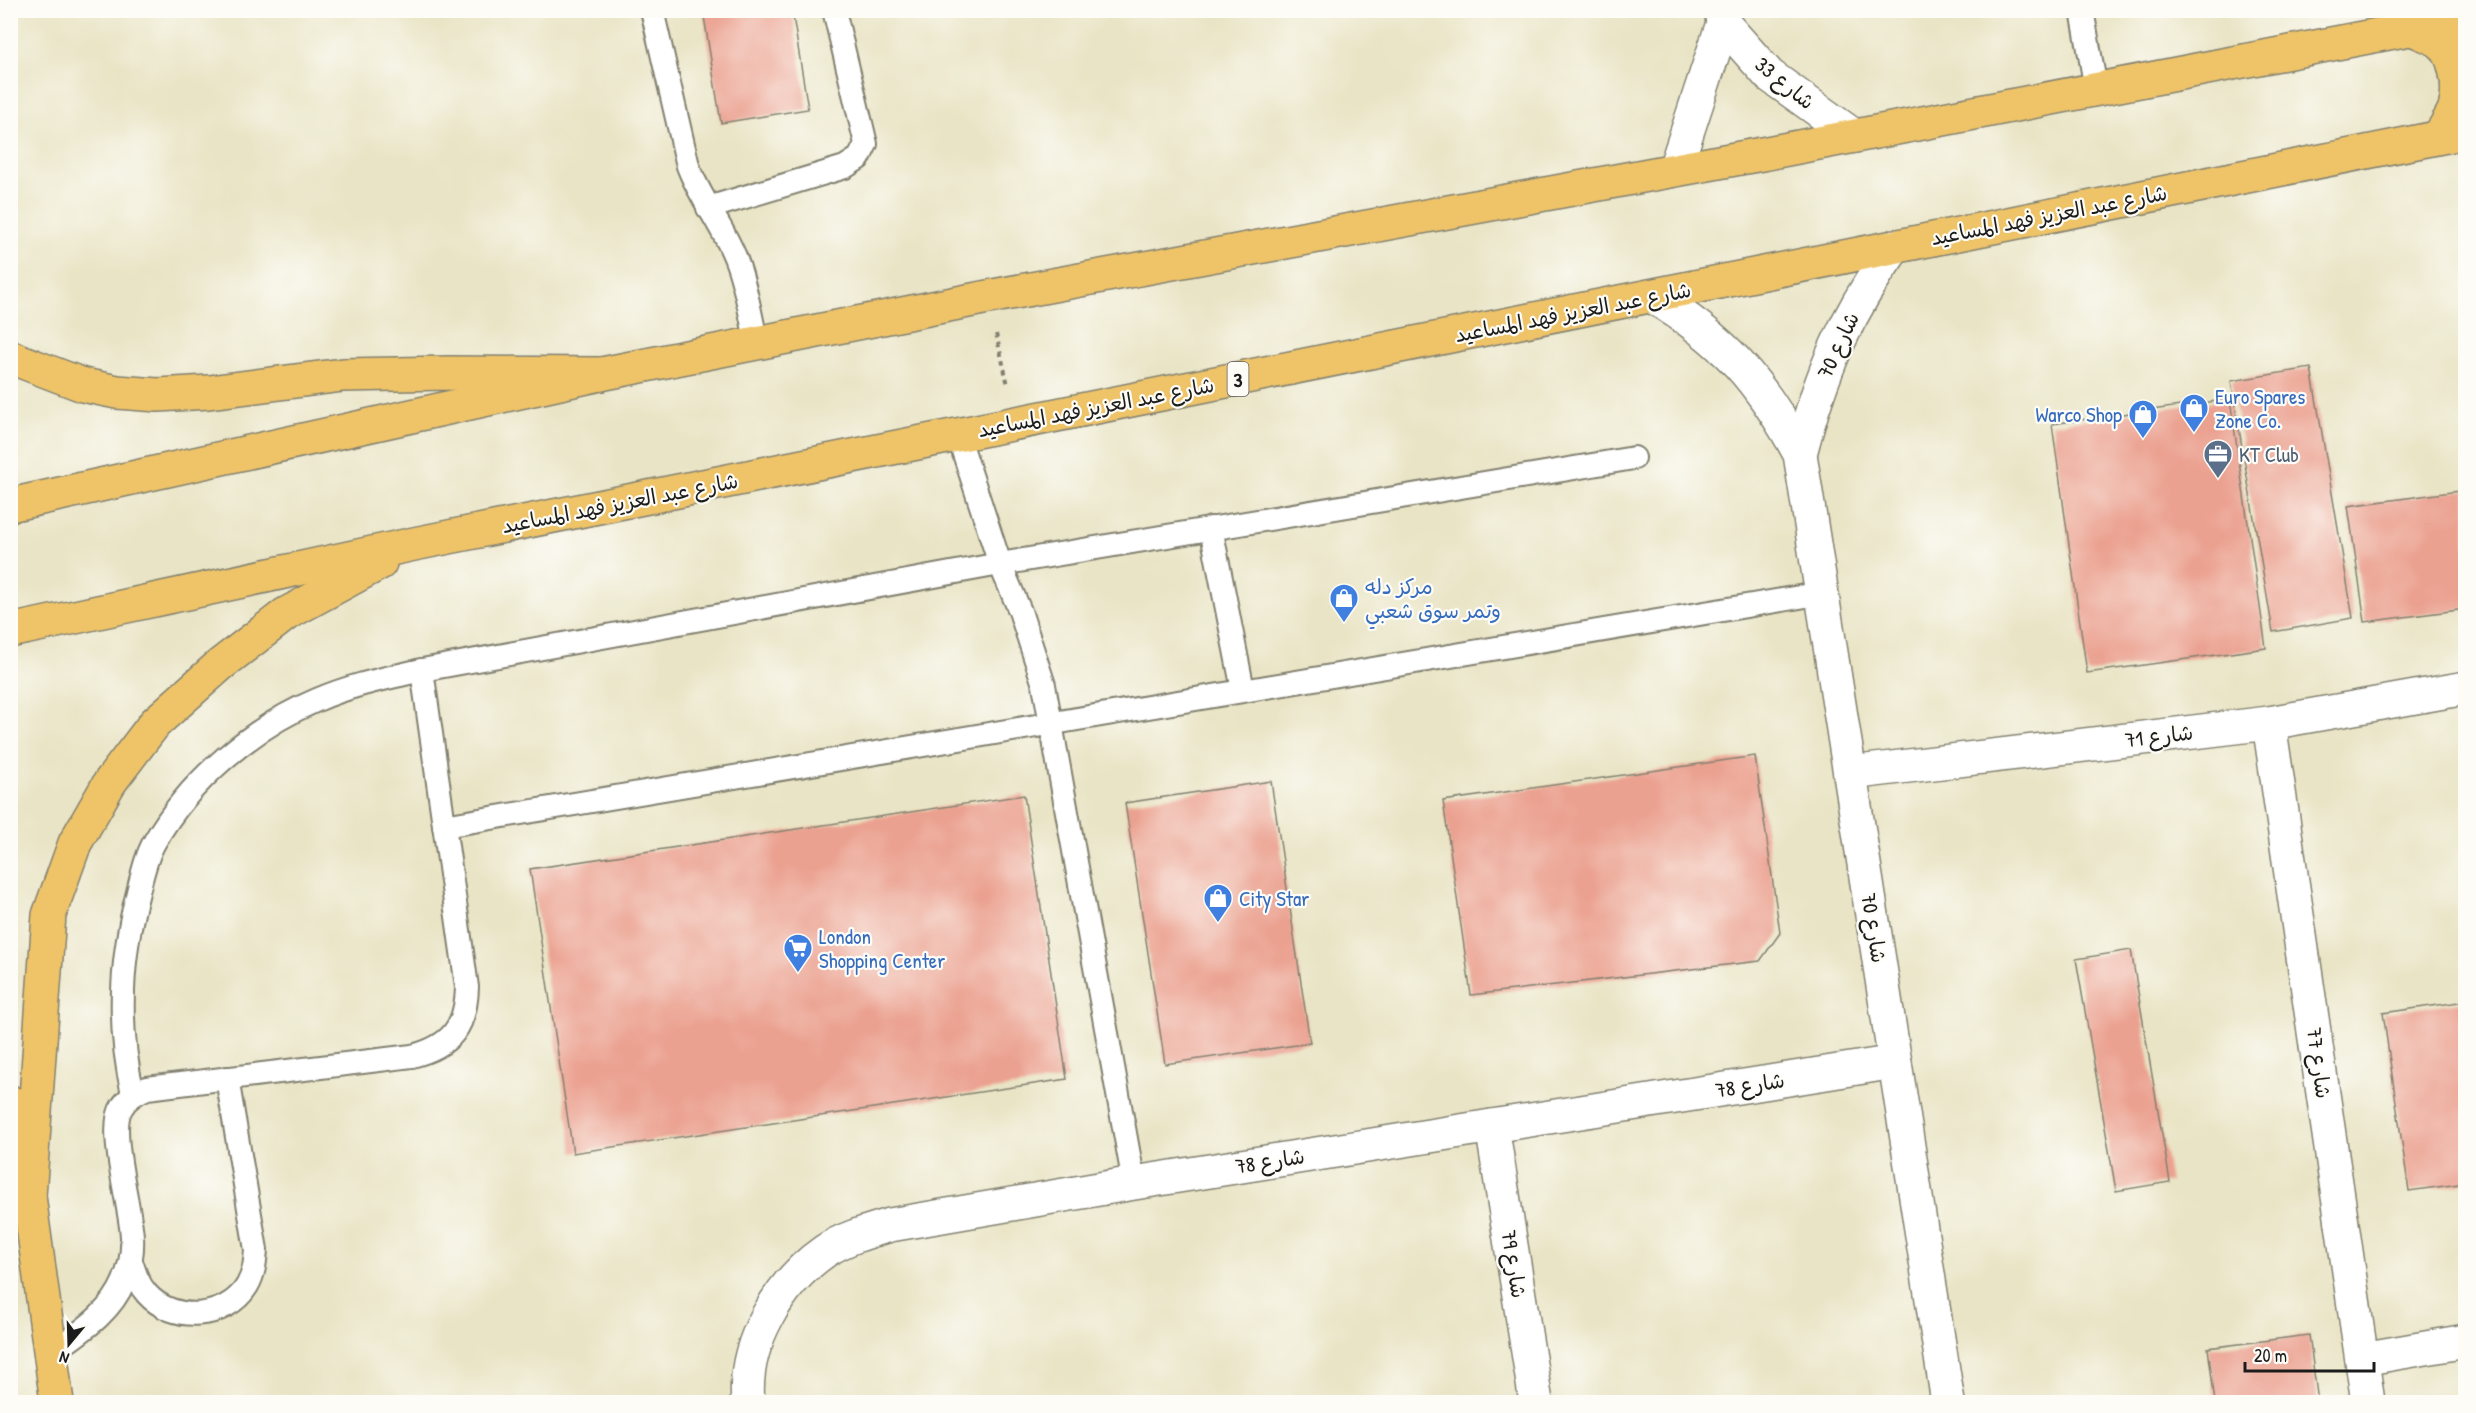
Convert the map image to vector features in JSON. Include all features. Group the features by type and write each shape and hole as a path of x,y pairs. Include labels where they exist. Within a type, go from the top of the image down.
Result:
{"main road":[{"path":"10,505 601,374 988,297 1854,136 2466,18"},
{"path":"2412,29 2440,41 2451,57 2457,89 2452,134"},
{"name":"شارع عبد العزيز فهد المساعيد","path":"10,631 414,544 2452,134"},
{"path":"10,357 82,385 117,392 158,395 209,392 343,375 601,374"},
{"path":"29,1196 49,915 75,843 104,792 155,723 220,666 286,614 414,544"},
{"path":"10,1102 29,1196 57,1402"}],"street":[{"name":"شارع 33","path":"1722,17 1769,75 1854,136"},
{"name":"شارع 33","path":"1675,169 1722,17"},
{"name":"شارع 70","path":"1800,454 1811,409 1826,366 1868,284 1895,246"},
{"name":"شارع 70","path":"1652,296 1689,318 1723,347 1754,379 1779,415 1800,454 1948,1402"},
{"name":"شارع 71","path":"1850,773 2269,723 2466,688"},
{"name":"شارع 77","path":"2269,723 2368,1402"},
{"name":"شارع 78","path":"748,1402 751,1363 761,1330 777,1299 799,1272 826,1251 856,1235 890,1225 1134,1183 1895,1062"},
{"name":"شارع 79","path":"1492,1126 1536,1402"},
{"path":"2362,1359 2466,1341"}],"lane":[{"path":"652,10 688,166 696,188 727,241 740,272 757,343"},
{"path":"708,208 845,167 859,158 866,144 834,10"},
{"path":"2082,10 2096,89"},
{"path":"958,435 1000,564 1034,647 1052,723 1134,1183"},
{"path":"133,1094 122,1035 123,974 134,907 154,842 186,798 217,766 268,726 317,700 368,682 422,670 1000,564 1634,458"},
{"path":"1211,528 1243,690"},
{"path":"444,826 1823,593"},
{"path":"50,1354 97,1320 112,1303 131,1261 130,1215 116,1124 121,1107 133,1094 147,1088 412,1056 431,1051 447,1041 460,1025 466,1006 467,987 422,670"},
{"path":"131,1261 136,1278 147,1294 162,1306 180,1313 199,1314 217,1310 234,1301 247,1286 254,1269 256,1250 227,1078"}],"path":[{"path":"988,297 1017,423"}],"building":[{"path":"703,10 792,10 808,109 721,123"},
{"path":"2311,368 2353,618 2273,632 2231,381"},
{"path":"2230,399 2266,648 2087,673 2052,424"},
{"path":"2466,490 2466,609 2365,622 2348,506"},
{"path":"1755,756 1780,933 1760,961 1471,995 1443,801"},
{"name":"City Star","path":"1271,781 1310,1043 1165,1064 1125,803"},
{"name":"London Shopping Center","path":"1024,795 1067,1079 573,1153 530,869"},
{"path":"2131,950 2170,1182 2116,1191 2076,959"},
{"path":"2466,1001 2466,1183 2409,1191 2383,1013"},
{"path":"2309,1335 2318,1402 2215,1402 2208,1348"}],"place":[{"name":"Euro Spares Zone Co.","path":"2194,434"},
{"name":"Warco Shop","path":"2143,440"},
{"name":"KT Club","path":"2218,480"},
{"name":"مركز دله وتمر سوق شعبي","path":"1344,624"},
{"name":"City Star","path":"1218,924"},
{"name":"London Shopping Center","path":"798,974"}]}
